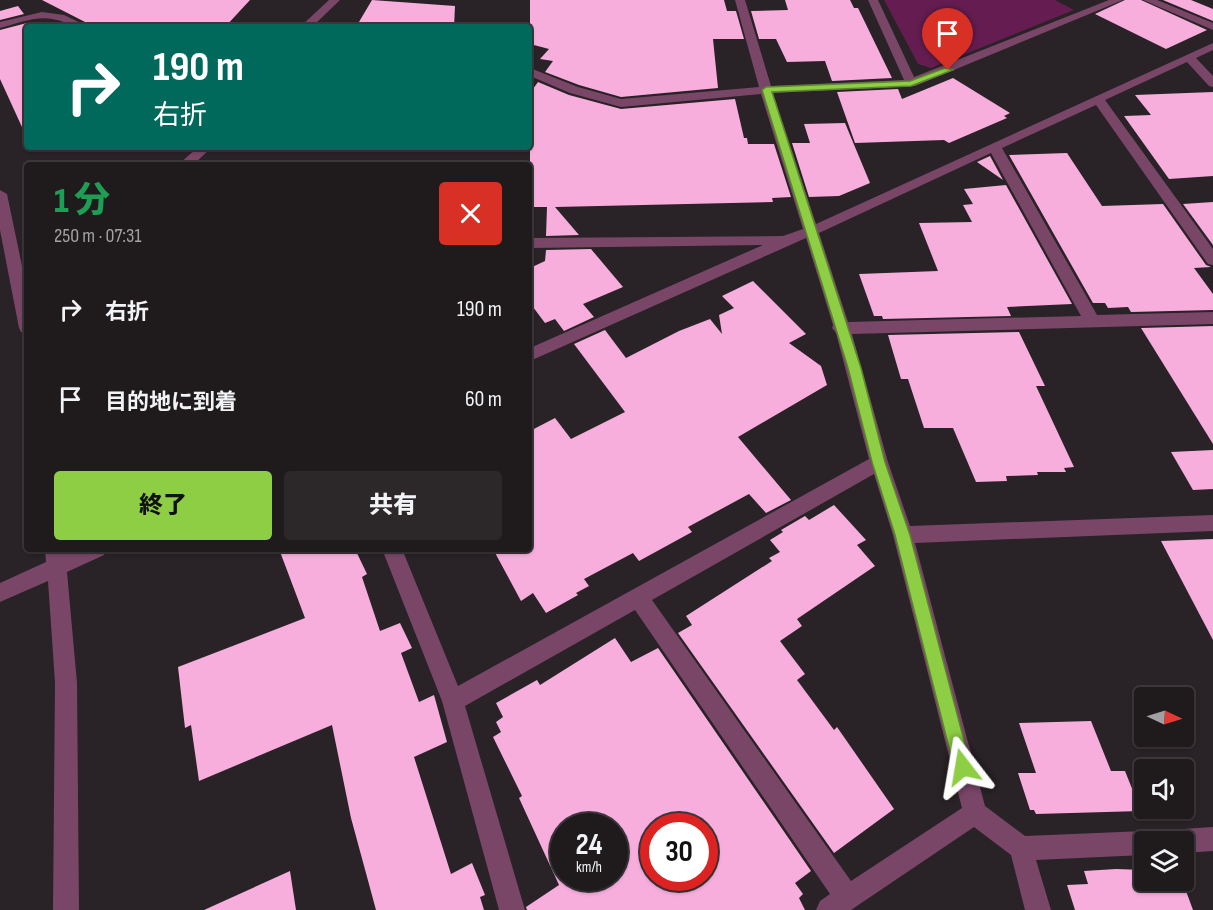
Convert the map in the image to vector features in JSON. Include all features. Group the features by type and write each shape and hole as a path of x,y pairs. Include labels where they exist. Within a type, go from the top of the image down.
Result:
{"street":[{"path":"310,24 335,0"},
{"path":"740,0 840,328 855,368 879,462 903,535 975,813 1021,848 1038,910"},
{"path":"873,0 911,83"},
{"path":"532,73 574,90 621,103 766,90 911,83 1118,0"},
{"path":"1148,0 1213,27"},
{"path":"0,25 43,13 77,24"},
{"path":"532,355 995,148 1213,46"},
{"path":"1189,57 1213,83"},
{"path":"1099,100 1213,261"},
{"path":"995,148 1092,321"},
{"path":"188,162 202,150"},
{"path":"0,196 22,275 24,296"},
{"path":"532,243 787,240"},
{"path":"840,328 1213,318"},
{"path":"453,701 879,462"},
{"path":"903,535 1213,523"},
{"path":"0,593 56,558 83,552"},
{"path":"393,552 453,701 512,910"},
{"path":"56,558 66,683 66,910"},
{"path":"638,597 838,904 975,813"},
{"path":"1194,840 1213,839"},
{"path":"1021,848 1134,843"}],"shaded area":[{"path":"884,0 1055,0 1074,10 931,68 918,64"}],"building":[{"path":"42,0 250,0 228,24 87,23"},
{"path":"372,0 455,6 454,24 358,24"},
{"path":"530,0 724,0 727,11 736,11 744,39 713,39 718,88 621,97 545,72 553,61 540,59 549,49 532,45 532,24 530,24"},
{"path":"785,0 850,0 854,8 858,8 892,78 832,81 825,61 787,62 776,39 759,39 751,11 788,10"},
{"path":"1125,0 1141,0 1207,30 1166,49 1095,14"},
{"path":"1163,0 1191,0 1213,9 1213,21"},
{"path":"18,6 24,14 0,20 0,11"},
{"path":"27,23 24,24 24,131 0,79 0,30"},
{"path":"953,78 1010,113 1004,116 1007,118 949,143 944,140 855,143 837,92 898,89 902,99"},
{"path":"538,82 569,95 621,109 735,99 744,138 747,138 748,144 774,144 791,197 772,198 773,202 555,207 579,235 546,236 547,207 532,207 530,150 532,150 532,90"},
{"path":"1213,92 1213,176 1169,179 1124,116 1151,115 1135,95"},
{"path":"845,123 870,183 839,196 809,197 792,143 810,143 804,124"},
{"path":"1067,153 1102,206 1163,204 1206,265 1211,267 1194,268 1213,294 1213,310 1131,312 1128,307 1108,308 1105,303 1093,303 1009,155"},
{"path":"990,156 1003,180 977,162"},
{"path":"1006,185 1072,304 1007,307 1011,316 883,319 882,316 874,316 859,274 938,271 919,223 972,222 963,205 973,204 964,189"},
{"path":"1213,202 1213,245 1183,204"},
{"path":"591,249 623,287 583,304 594,317 564,331 555,319 545,323 532,306 532,267 545,261 546,250"},
{"path":"753,281 806,334 789,343 821,366 827,385 738,437 791,500 766,513 749,494 688,527 692,532 639,561 633,553 584,579 589,586 546,613 533,593 521,601 495,552 532,552 532,430 555,418 571,439 625,412 574,344 605,330 626,358 679,331 710,319 722,334 719,315 734,308 722,296"},
{"path":"1213,326 1213,444 1141,328"},
{"path":"1019,332 1045,386 1036,386 1074,467 1064,468 1066,472 1037,472 1038,475 1006,476 1007,481 976,482 953,428 924,428 908,379 901,379 888,335"},
{"path":"1213,450 1213,489 1193,490 1171,452"},
{"path":"834,505 866,540 857,545 875,566 797,619 802,626 780,641 805,674 797,680 834,730 837,727 894,809 834,853 678,633 692,625 686,616 772,561 769,558 780,552 770,540 783,532 781,530 805,516 809,520"},
{"path":"1213,539 1213,640 1161,541"},
{"path":"280,552 356,552 367,574 362,577 380,631 400,623 412,648 401,653 419,702 434,695 447,742 414,757 451,874 472,863 485,895 480,897 484,910 376,910 351,818 332,725 199,781 191,725 185,728 178,667 305,618"},
{"path":"615,638 631,662 658,648 811,871 795,883 803,894 799,898 805,910 527,910 526,907 550,891 628,891 628,813 550,813 550,865 519,798 522,796 493,737 501,732 496,722 503,717 496,703 537,680 540,685"},
{"path":"1091,721 1111,771 1125,771 1134,794 1134,811 1036,814 1034,810 1030,810 1018,773 1036,773 1019,723"},
{"path":"1134,870 1134,891 1186,891 1193,910 1075,910 1067,885 1088,884 1084,871"},
{"path":"290,871 296,910 204,910"}],"route":[{"path":"948,70 911,83 766,90 812,231 840,328 855,368 879,462 903,535 963,767"}]}
